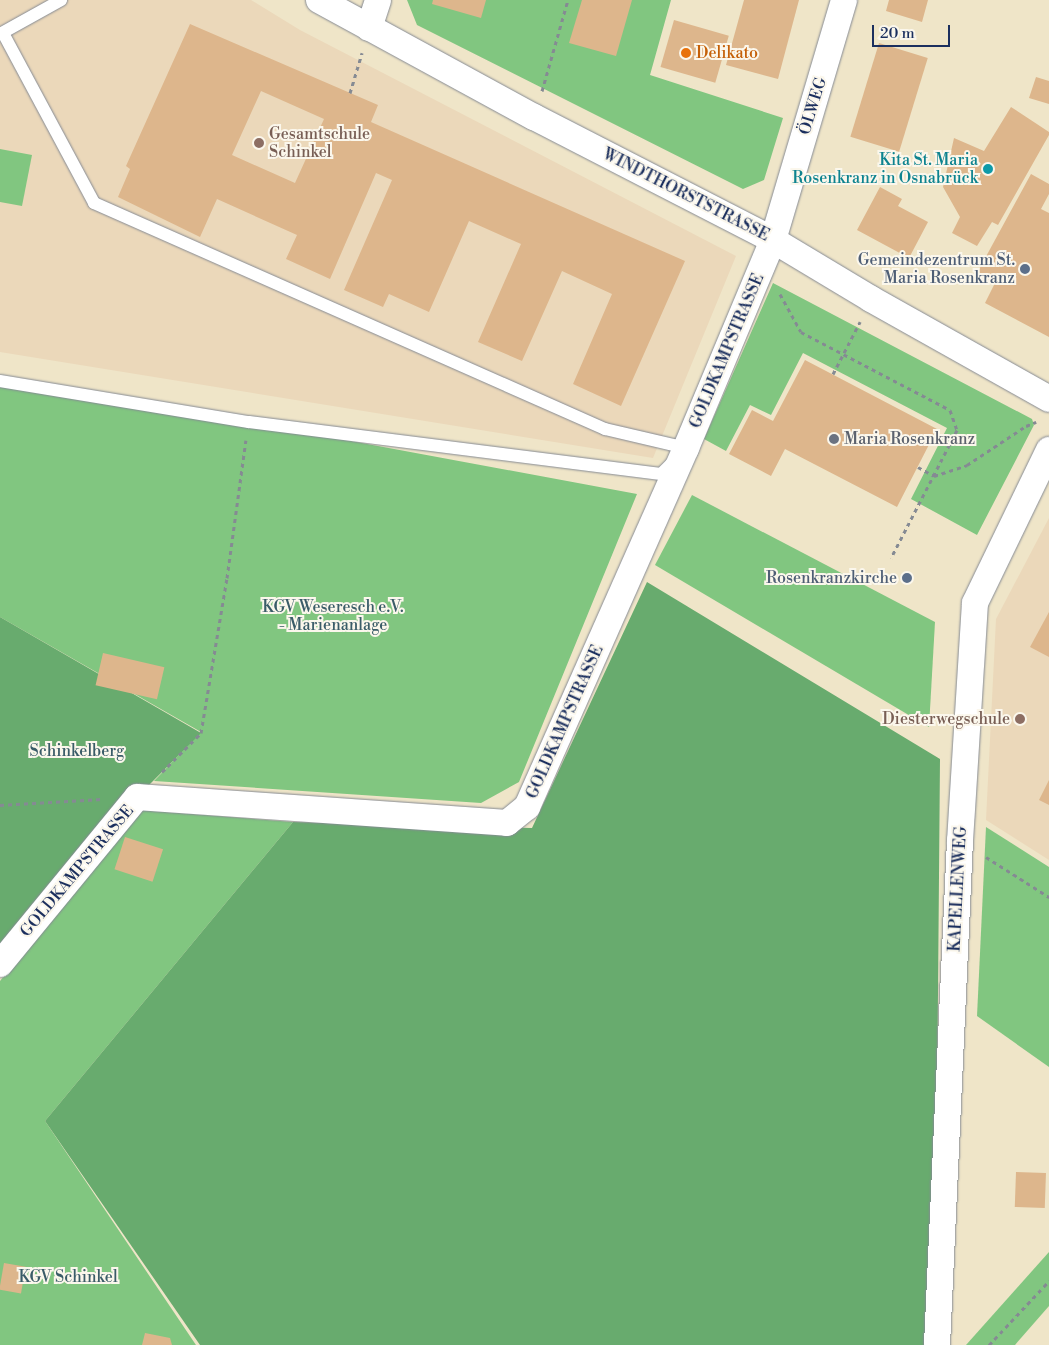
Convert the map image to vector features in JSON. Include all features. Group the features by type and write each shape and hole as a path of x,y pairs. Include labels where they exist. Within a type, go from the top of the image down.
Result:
{"street":[{"name":"WINDTHORSTSTRASSE","path":"319,0 534,117 773,240 871,299 1045,409"},
{"path":"369,28 378,0"},
{"name":"ÖLWEG","path":"773,240 844,0"},
{"name":"GOLDKAMPSTRASSE","path":"0,964 137,797 507,823 528,807 686,448 773,240"},
{"name":"KAPELLENWEG","path":"937,1345 960,840 974,603 1049,450"}],"lane":[{"path":"61,0 2,34 94,203 605,429 686,448"},
{"path":"0,380 249,422 661,474 686,448"}],"path":[{"path":"534,117 568,0"},
{"path":"350,93 358,65"},
{"path":"778,291 801,332 950,410 957,430 891,558"},
{"path":"833,374 871,299"},
{"path":"918,467 934,476 967,464 1026,426 1045,409"},
{"path":"0,805 137,797 201,733 227,578 249,422"},
{"path":"960,840 1049,897"},
{"path":"989,1345 1049,1281"}],"shaded area":[{"name":"Gesamtschule Schinkel","path":"0,0 251,0 300,30 736,256 653,458 0,352"},
{"name":"Diesterwegschule","path":"1049,518 1049,860 986,820 996,619"}],"green space":[{"path":"407,0 671,0 650,75 783,118 764,180 743,189 417,25"},
{"path":"0,149 32,155 22,206 0,202"},
{"path":"773,283 1032,419 1034,425 977,535 911,499 947,428 803,353 771,415 750,405 726,451 704,439"},
{"name":"KGV Weseresch e.V. - Marienanlage","path":"0,381 249,422 637,494 519,782 481,803 154,781 201,732 0,617"},
{"path":"692,495 935,622 929,727 655,565"},
{"path":"647,582 940,759 935,1345 200,1345 45,1121 293,822 532,828"},
{"name":"Schinkelberg","path":"0,617 201,733 137,797 0,960"},
{"name":"KGV Schinkel","path":"140,810 293,822 45,1121 196,1345 0,1345 0,981"},
{"path":"986,827 1049,867 1049,1067 977,1016"},
{"path":"1049,1252 1049,1306 1015,1345 966,1345"}],"building":[{"path":"433,0 486,0 481,18 432,4"},
{"path":"582,0 632,0 616,56 569,43"},
{"path":"744,0 799,0 778,79 726,65"},
{"path":"889,0 928,0 922,22 886,11"},
{"path":"674,20 729,36 715,83 660,67"},
{"path":"190,24 378,105 371,122 685,261 621,406 573,384 612,294 562,271 522,361 478,342 521,244 469,221 429,312 389,294 383,307 344,290 392,180 376,173 330,279 286,259 297,235 217,199 200,237 118,197 130,169 126,166","holes":["261,91 324,119 295,183 232,155"]},
{"path":"879,43 928,58 899,152 850,137"},
{"path":"1036,77 1049,81 1049,104 1029,98"},
{"name":"Kita St. Maria Rosenkranz in Osnabrück","path":"1011,107 1049,132 1049,135 998,225 992,222 977,246 952,233 960,217 943,187 954,138 984,151"},
{"path":"1031,174 1049,184 1049,194 1041,209 1049,213 1049,337 985,303 995,283 977,273"},
{"path":"880,187 902,199 898,206 928,222 909,258 857,230"},
{"name":"Maria Rosenkranz","path":"805,360 937,429 897,507 785,449 771,476 729,454 752,410 773,421"},
{"path":"1049,612 1049,657 1030,647"},
{"path":"103,653 164,667 157,699 96,685"},
{"path":"1049,780 1049,805 1039,800"},
{"path":"125,837 163,849 153,882 114,869"},
{"path":"1016,1172 1046,1173 1045,1208 1015,1207"},
{"path":"4,1263 26,1267 21,1293 0,1290"},
{"path":"145,1333 170,1338 172,1345 142,1345"}],"place":[{"name":"Delikato","path":"686,53"},
{"name":"Gesamtschule Schinkel","path":"259,143"},
{"name":"Kita St. Maria Rosenkranz in Osnabrück","path":"988,169"},
{"name":"Gemeindezentrum St. Maria Rosenkranz","path":"1025,269"},
{"name":"Maria Rosenkranz","path":"834,439"},
{"name":"Rosenkranzkirche","path":"907,578"},
{"name":"Diesterwegschule","path":"1020,719"}]}
